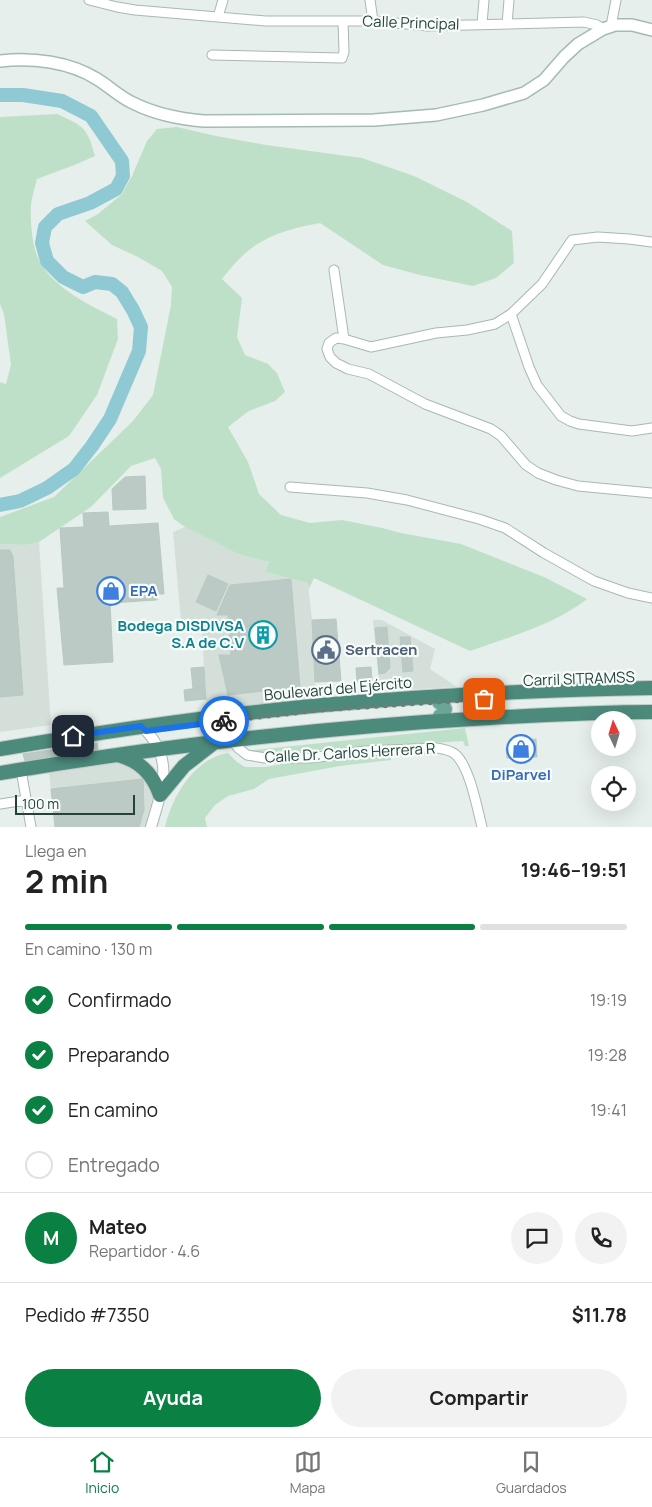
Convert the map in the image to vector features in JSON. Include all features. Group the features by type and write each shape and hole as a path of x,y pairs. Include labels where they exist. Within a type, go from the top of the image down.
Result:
{"highway":[{"name":"Boulevard del Ejército","path":"0,749 276,710 350,703 561,690 652,688"},
{"path":"0,773 116,755 157,746 216,742 344,728 563,714 652,712"},
{"path":"116,755 131,760 144,768 154,781 160,795 184,766 216,742"}],"main road":[{"path":"0,61 30,60 70,68 98,79 122,97 139,106 166,115 190,120 390,120 436,115 483,105 524,93 544,80 578,44 607,28 632,25 652,30"},
{"name":"Carril SITRAMSS","path":"484,706 558,695 652,693"},
{"name":"Carril SITRAMSS","path":"0,754 144,728 321,710 440,709 484,706 652,707"},
{"name":"Carril SITRAMSS","path":"0,768 440,709"}],"street":[{"path":"218,17 223,0"},
{"path":"370,0 373,21"},
{"path":"482,24 484,0"},
{"path":"507,24 509,0"},
{"path":"607,28 616,0"},
{"name":"Calle Principal","path":"92,1 135,10 282,21 373,21 420,25 584,22 607,28"},
{"path":"212,55 342,58 344,52 342,21"},
{"path":"652,242 598,237 572,240 542,284 510,314 495,324 467,330 436,333 371,347 336,338 329,343 328,349 330,356 336,363 348,369 369,374 424,404 491,428 501,436 526,465 538,473 578,486 652,493"},
{"path":"334,270 344,339"},
{"path":"510,314 537,385 560,416 579,424 632,431 652,428"},
{"path":"290,487 367,493 407,500 479,519 505,528 544,553 594,581 628,593 652,598"},
{"path":"144,728 157,746 163,760 164,772 163,784 151,827"},
{"name":"Calle Dr. Carlos Herrera R","path":"233,740 238,748 247,755 265,758 310,758 365,751 445,749 454,753 462,761 467,772 482,827"},
{"path":"22,770 31,827"},
{"path":"0,804 26,800"}],"shaded area":[{"path":"185,527 238,554 269,562 265,572 308,583 318,702 209,713 206,699 201,620 181,620 173,532"},
{"path":"39,542 51,725 0,732 0,544 25,545"},
{"path":"373,620 382,620 435,649 430,669 457,687 380,691"},
{"path":"116,762 128,764 136,768 149,783 153,797 146,827 55,827 49,772"}],"green space":[{"path":"57,114 83,128 89,138 95,156 37,179 31,205 32,234 35,250 47,272 64,289 117,319 118,339 97,395 69,436 0,478 0,382 6,384 11,365 4,314 0,304 0,117"},
{"path":"177,127 266,145 362,158 414,176 467,202 512,231 514,263 496,278 473,286 383,265 320,223 282,232 255,245 240,258 222,279 242,298 237,337 245,355 268,364 277,373 285,392 275,401 249,411 228,427 248,462 259,494 281,515 310,523 342,520 461,544 544,577 587,599 575,608 546,623 470,651 314,578 309,589 308,583 265,572 269,562 238,554 185,527 174,519 163,498 161,469 155,458 131,466 91,507 39,542 25,545 0,544 0,517 54,497 133,421 153,395 171,305 172,287 162,271 112,245 85,221 98,214 122,194 147,141 157,129"},
{"path":"465,728 469,746 465,746 463,741 252,755 245,751"},
{"path":"228,753 245,767 266,767 292,762 367,757 391,757 391,760 340,766 269,779 254,789 228,796 215,805 205,818 207,827 165,827 168,815 179,791 195,770 216,756"}],"building":[{"path":"145,476 146,509 113,510 112,489 125,477"},
{"name":"EPA","path":"108,512 109,526 158,523 164,594 157,594 157,600 110,603 113,662 64,665 57,588 64,588 60,528 84,527 83,513"},
{"path":"0,550 10,550 13,557 23,695 0,697"},
{"path":"208,575 228,584 216,611 196,602"},
{"name":"Bodega DISDIVSA S.A de C.V","path":"291,579 300,687 228,695 219,655 231,655 228,615 217,615 230,585"},
{"name":"Sertracen","path":"336,619 341,681 315,682 312,620"},
{"path":"387,627 390,668 385,673 379,674 375,628"},
{"path":"400,637 410,637 413,671 403,672"},
{"path":"204,667 205,687 193,689 191,668"},
{"path":"371,667 372,681 357,682 356,668"},
{"path":"205,687 206,699 185,701 184,690"},
{"name":"DiParvel","path":"536,739 537,757 507,758 506,748 520,748 520,740"},
{"path":"97,743 98,750 25,761 23,754"},
{"path":"143,779 144,810 139,827 55,827 51,789"}],"waterway":[{"path":"0,95 23,95 62,101 91,116 122,161 123,176 116,189 90,203 58,214 45,227 42,243 47,261 63,277 83,287 95,282 112,284 122,292 141,327 139,351 110,419 74,469 47,488 20,501 0,505"}],"way so far":[{"path":"224,721 321,710 484,699"}],"place":[{"name":"EPA","path":"111,591"},
{"name":"Bodega DISDIVSA S.A de C.V","path":"263,635"},
{"name":"Sertracen","path":"326,650"},
{"name":"DiParvel","path":"521,749"}],"route":[{"path":"73,736 141,726 146,731 224,721"}]}
